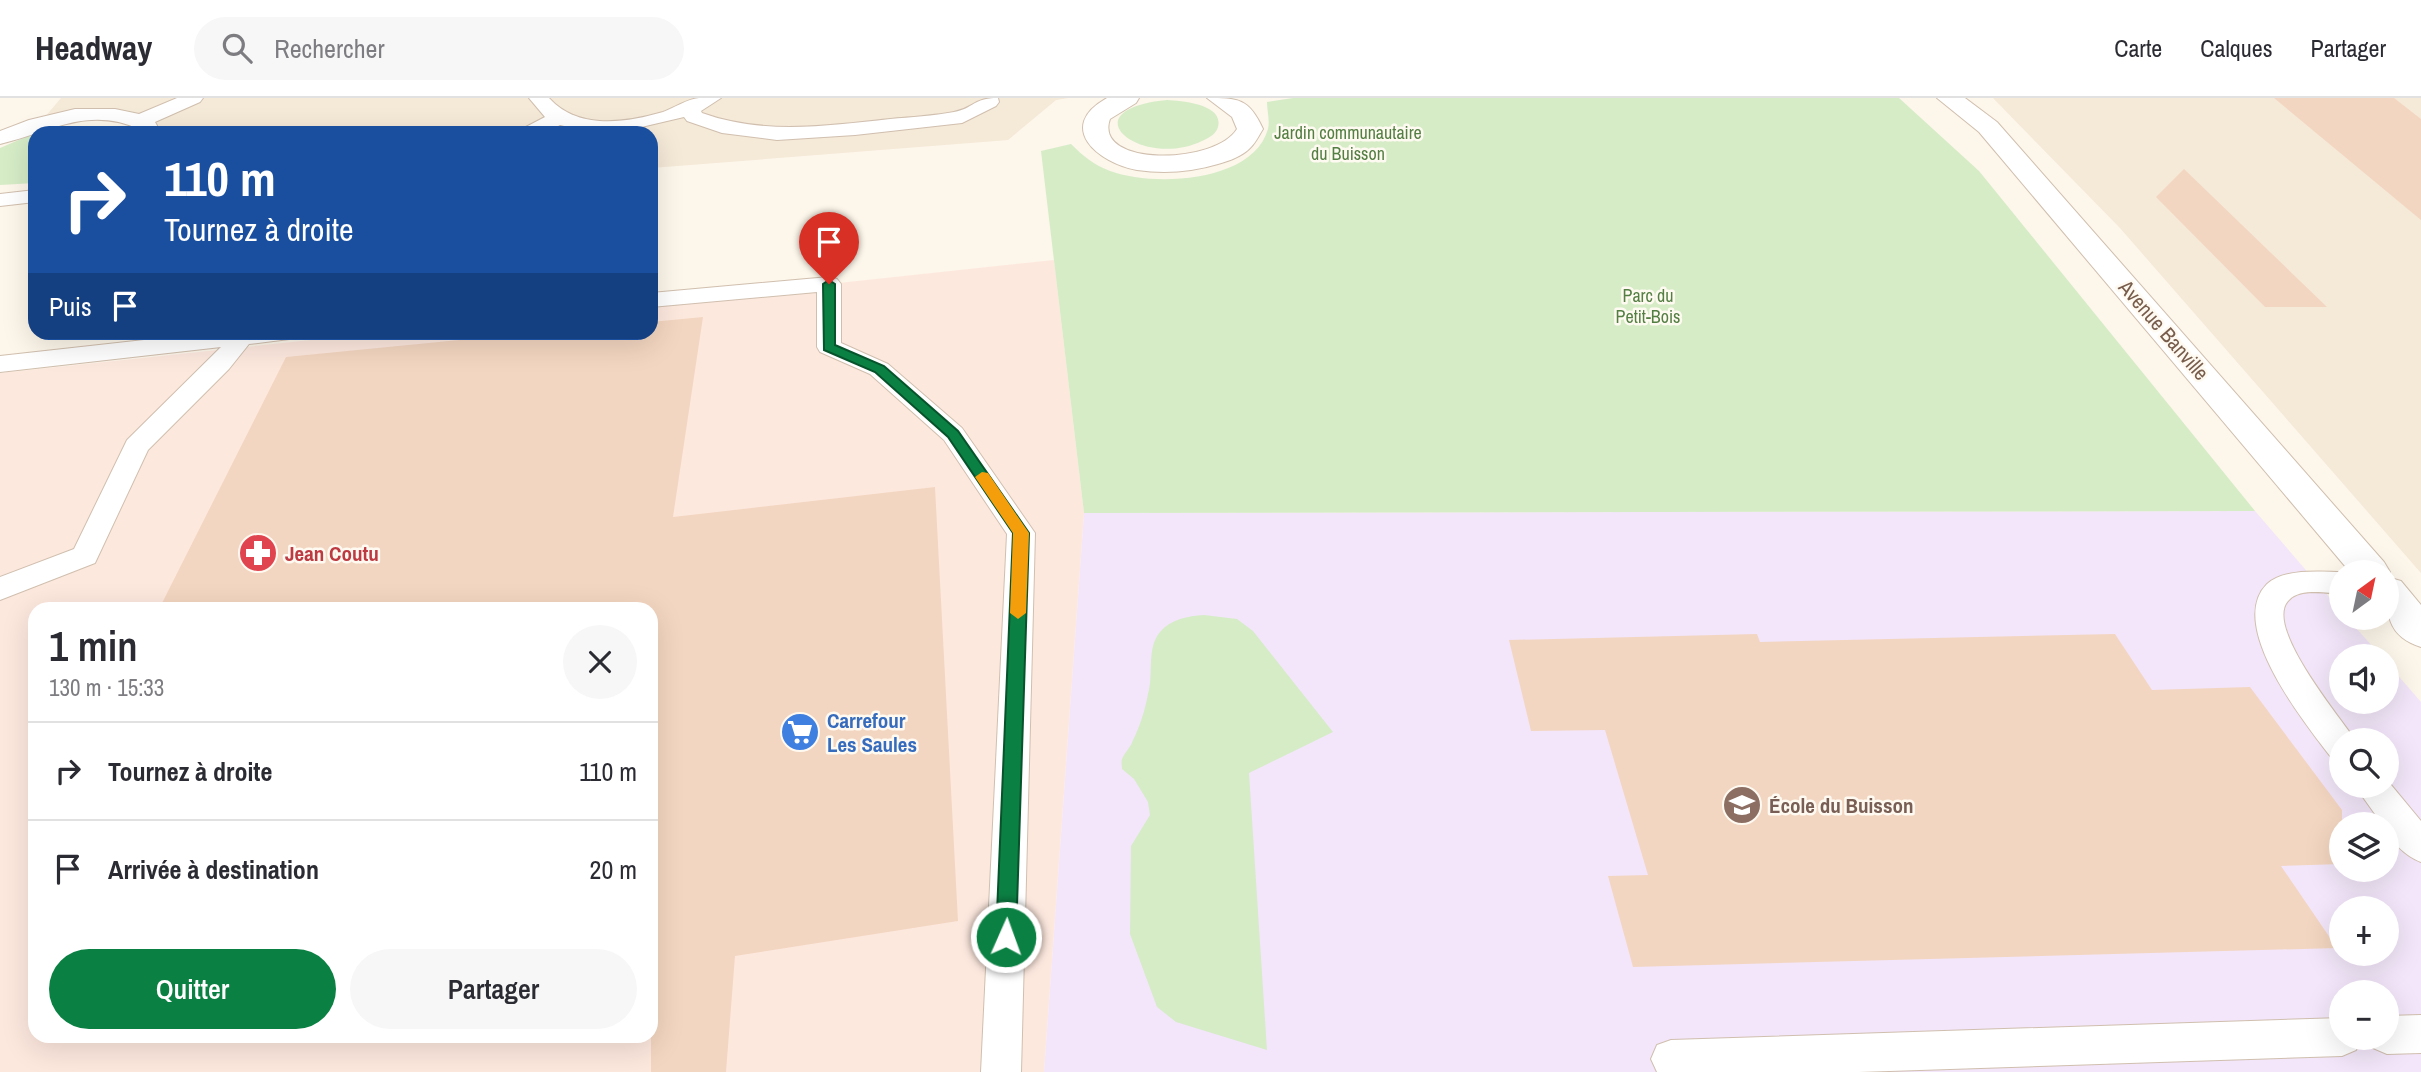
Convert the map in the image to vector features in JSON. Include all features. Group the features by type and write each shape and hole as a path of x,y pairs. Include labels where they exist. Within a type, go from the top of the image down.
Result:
{"street":[{"path":"1127,98 1107,108 1097,120 1095,132 1102,145 1118,155 1165,165 1191,164 1214,159 1233,151 1245,140 1250,128 1247,117 1237,106 1221,98"},
{"name":"Avenue Banville","path":"1949,98 1988,127 2361,560"},
{"path":"2399,605 2421,632"}],"lane":[{"path":"148,126 193,98"},
{"path":"540,98 557,119"},
{"path":"619,126 660,120 691,110 710,98"},
{"path":"691,110 694,117 722,127 777,134 855,129 962,117 989,102 988,98"},
{"path":"32,126 68,117 109,114 143,126"},
{"path":"543,126 557,119 594,126"},
{"path":"0,138 28,128"},
{"path":"0,200 28,197"},
{"path":"658,299 829,284 829,347 879,369 953,434 1021,533 1001,1072"},
{"path":"0,364 214,340"},
{"path":"0,589 85,556 136,446 220,364 239,340"},
{"path":"2329,584 2293,585 2277,592 2270,605 2271,628 2281,658 2311,708 2329,731"},
{"path":"2382,798 2421,847"},
{"path":"2399,1035 2421,1034"},
{"path":"1671,1059 2329,1037"}],"shaded area":[{"path":"61,98 1068,98 1056,100 1008,140 658,167 658,126 140,126 123,115 40,123"},
{"path":"1993,98 2421,98 2421,573 2120,228"},
{"path":"1054,260 1084,513 1044,1072 0,1072 0,373 312,340 658,340 658,302"},
{"name":"École du Buisson","path":"2255,511 2329,597 2329,630 2358,630 2370,644 2329,644 2329,714 2399,714 2399,677 2421,702 2421,1072 1044,1072 1084,513"}],"green space":[{"name":"Parc du Petit-Bois","path":"1293,98 1899,98 1979,171 2255,511 1084,513 1041,151 1071,144 1099,166 1129,176 1175,179 1200,176 1243,161 1259,147 1268,129 1267,102"},
{"path":"1167,100 1200,105 1215,113 1218,119 1217,129 1205,140 1179,148 1157,148 1138,143 1124,135 1118,125 1121,115 1137,106"},
{"path":"28,136 28,183 0,185 0,148"},
{"path":"1204,615 1237,619 1253,631 1333,732 1249,773 1267,1050 1176,1022 1157,1007 1130,934 1131,846 1150,815 1148,802 1134,779 1122,769 1122,760 1144,712 1156,639 1164,628 1175,621"}],"building":[{"path":"2274,98 2394,98 2421,119 2421,220"},
{"path":"2184,169 2327,307 2265,307 2156,197"},
{"name":"Carrefour Les Saules","path":"703,317 673,517 935,487 958,921 735,956 726,1072 651,1072 651,1043 658,1043 658,602 163,602 286,357 459,340 658,340 658,321"},
{"path":"1757,634 1760,642 2115,634 2152,690 2250,687 2329,793 2329,798 2333,798 2342,810 2329,812 2329,864 2281,866 2329,936 2329,948 1633,967 1608,876 1648,875 1605,730 1531,731 1509,640"}],"slow traffic":[{"path":"982,477 1021,533 1018,613"}],"place":[{"name":"Jean Coutu","path":"258,553"},
{"name":"Carrefour Les Saules","path":"800,732"},
{"name":"École du Buisson","path":"1742,805"}],"route":[{"path":"829,284 829,347 879,369 953,434 1021,533 1006,937"}],"park label":[{"name":"Jardin communautaire du Buisson","path":"1348,142"}]}
